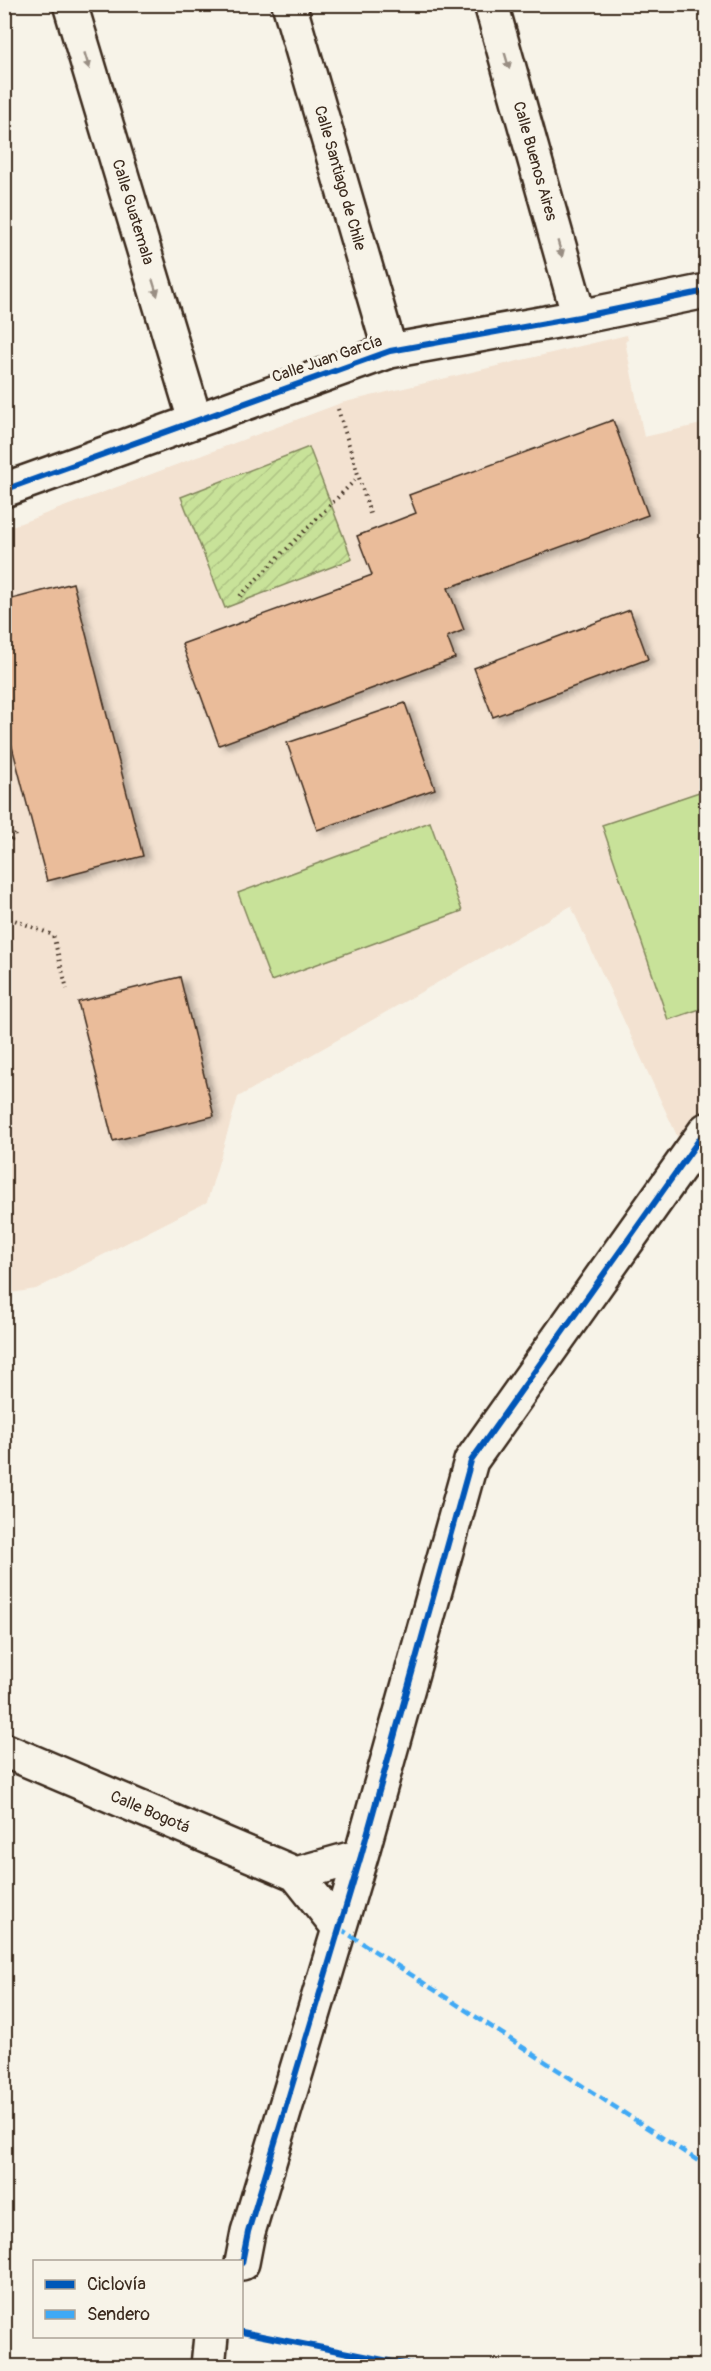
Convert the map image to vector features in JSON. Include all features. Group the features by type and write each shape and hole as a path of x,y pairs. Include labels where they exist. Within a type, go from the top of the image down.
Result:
{"street":[{"name":"Calle Guatemala","path":"70,4 195,420"},
{"name":"Calle Santiago de Chile","path":"290,4 390,351"},
{"name":"Calle Buenos Aires","path":"491,4 579,317"},
{"name":"Calle Juan García","path":"4,490 390,351 579,317 706,291"},
{"path":"243,2260 248,2232 362,1856 471,1461 701,1151"},
{"name":"Calle Bogotá","path":"4,1750 297,1874"},
{"path":"339,1928 297,1874 362,1856"},
{"path":"208,2367 211,2338"}],"path":[{"path":"336,400 371,517"},
{"path":"240,596 358,476"},
{"path":"4,850 16,833"},
{"path":"4,916 53,935 67,989"},
{"path":"363,2358 375,2363 384,2362"}],"shaded area":[{"path":"627,335 628,340 625,341 644,437 706,423 706,1123 685,1153 571,906 238,1097 207,1202 36,1289 5,1294 5,529 341,403"}],"green space":[{"path":"309,447 352,559 225,608 181,497"},
{"path":"702,791 706,805 706,1007 668,1020 602,825"},
{"path":"430,822 462,911 271,981 238,893"}],"building":[{"path":"613,420 648,515 448,588 464,630 447,637 455,658 219,745 182,644 372,575 357,536 416,513 409,495"},
{"path":"73,583 143,856 47,881 4,716 4,601"},
{"path":"630,610 648,659 493,717 474,668"},
{"path":"405,703 435,789 317,830 287,743"},
{"path":"180,977 214,1116 113,1141 78,1002"}],"marked path":[{"path":"339,1928 706,2166"}],"cycle path":[{"path":"4,490 390,351 579,317 706,291"},
{"path":"243,2260 248,2232 361,1856 471,1461 706,1130"},
{"path":"243,2332 414,2366"}]}
